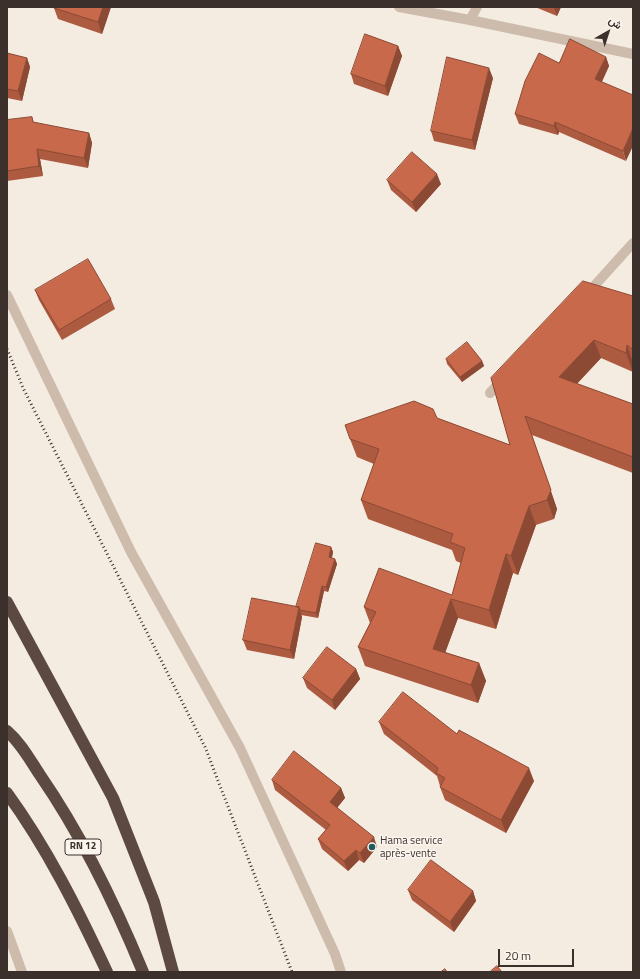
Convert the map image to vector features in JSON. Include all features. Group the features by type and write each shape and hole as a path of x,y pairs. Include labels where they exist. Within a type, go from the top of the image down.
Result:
{"highway":[{"path":"7,602 113,798 154,902 173,972"},
{"name":"RN 12","path":"7,731 14,737 23,749 60,803 98,874 142,972"},
{"name":"RN 12","path":"7,793 26,820 51,863 87,929 107,972"}],"street":[{"path":"399,7 470,20 633,54"},
{"path":"470,20 477,7"},
{"path":"579,302 633,243"},
{"path":"596,284 608,290"},
{"path":"7,295 131,552 240,748 335,954 341,972"},
{"path":"490,393 512,370"},
{"path":"7,931 22,972"}],"building":[{"path":"54,7 103,7 98,22"},
{"path":"365,34 398,46 385,86 351,74"},
{"path":"570,39 606,57 595,79 633,95 633,128 623,151 555,122 554,126 515,114 525,81 539,53 559,63"},
{"path":"7,53 27,58 18,91 7,89"},
{"path":"447,57 489,68 472,140 431,131"},
{"path":"32,117 33,122 89,133 84,158 37,149 39,166 7,171 7,120"},
{"path":"412,152 437,174 412,202 387,180"},
{"path":"88,259 111,299 59,330 35,290"},
{"path":"583,281 633,296 633,350 627,345 626,353 594,340 559,377 633,404 633,457 525,416 551,490 547,500 529,506 511,556 506,554 489,610 451,599 433,649 479,663 471,685 358,647 376,612 364,607 379,568 452,595 465,548 450,542 453,534 361,500 379,449 350,439 345,425 414,401 433,409 437,418 510,445 491,378"},
{"path":"467,342 482,361 460,377 446,359"},
{"path":"316,543 331,547 329,557 335,559 326,587 322,586 316,613 300,610 299,607 296,607"},
{"path":"252,598 299,607 290,650 243,640"},
{"path":"327,647 356,669 332,700 303,678"},
{"path":"403,692 457,734 459,730 529,768 501,820 440,787 445,778 436,773 438,768 379,722"},
{"path":"294,751 341,788 330,802 374,837 360,853 356,850 344,861 318,839 330,825 272,780"},
{"path":"431,860 473,891 450,922 408,890"},
{"path":"497,966 502,972 490,972"}],"railway":[{"path":"7,349 24,390 205,747 292,972"}],"place":[{"name":"Hama service après-vente","path":"372,847"}]}
